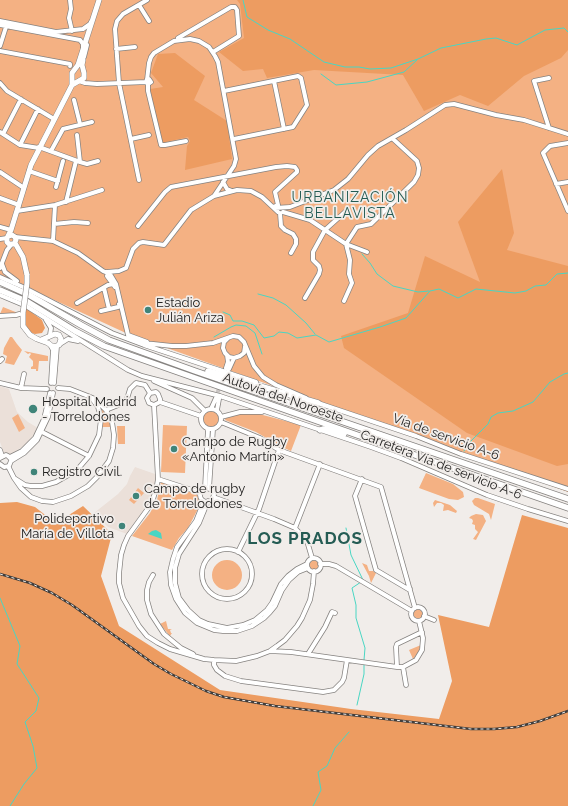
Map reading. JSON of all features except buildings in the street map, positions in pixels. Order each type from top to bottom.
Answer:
[{"type":"highway","name":"Autovía del Noroeste","points":[[0,282],[29,295],[81,326],[109,340],[568,499]]},
{"type":"highway","name":"Autovía del Noroeste","points":[[0,290],[28,302],[75,331],[104,346],[568,508]]},
{"type":"highway","points":[[146,354],[184,363],[239,381],[318,403]]},
{"type":"highway","points":[[320,430],[323,429],[353,437],[360,436]]},
{"type":"main road","points":[[53,342],[33,337],[25,330],[23,313],[27,275],[23,257],[12,239],[18,205],[29,171],[39,148],[72,85],[72,71],[78,65],[96,8],[101,0]]},
{"type":"main road","points":[[72,85],[82,79],[84,73],[82,65],[101,0]]},
{"type":"main road","points":[[76,68],[80,68],[84,73]]},
{"type":"main road","points":[[72,77],[78,81]]},
{"type":"street","points":[[68,38],[71,31],[69,18],[71,9],[70,0]]},
{"type":"street","points":[[140,180],[119,83],[115,29],[117,21],[124,14],[147,0]]},
{"type":"street","points":[[139,5],[149,21]]},
{"type":"street","points":[[186,141],[161,145],[148,91],[149,63],[154,53],[231,7],[235,7],[237,10],[239,36],[213,52]]},
{"type":"street","points":[[0,21],[56,32],[80,30],[90,24],[96,8]]},
{"type":"street","points":[[0,25],[80,40],[83,44],[83,50]]},
{"type":"street","points":[[0,46],[6,27]]},
{"type":"street","points":[[80,30],[84,31],[89,38],[84,57]]},
{"type":"street","points":[[189,32],[190,39]]},
{"type":"street","points":[[174,41],[190,39],[204,44],[213,52],[218,62],[234,139],[236,159],[234,166],[219,186],[214,196]]},
{"type":"street","points":[[116,49],[135,47]]},
{"type":"street","points":[[0,51],[70,64],[70,66]]},
{"type":"street","points":[[84,73],[88,83]]},
{"type":"street","points":[[224,91],[298,76],[301,78],[307,105],[293,127],[234,139]]},
{"type":"street","points":[[549,78],[534,81],[549,128]]},
{"type":"street","points":[[78,81],[88,83],[148,82]]},
{"type":"street","points":[[274,81],[284,129]]},
{"type":"street","points":[[0,82],[7,90],[54,119]]},
{"type":"street","points":[[21,99],[1,133],[20,145],[51,151],[78,162],[87,164],[98,161]]},
{"type":"street","points":[[74,100],[80,124]]},
{"type":"street","points":[[279,210],[325,194],[338,187],[348,179],[373,150],[440,107],[449,104],[524,120],[568,134]]},
{"type":"street","points":[[20,145],[38,110]]},
{"type":"street","points":[[51,151],[63,129],[92,122]]},
{"type":"street","points":[[66,202],[78,162],[77,135]]},
{"type":"street","points":[[131,139],[149,135]]},
{"type":"street","points":[[344,301],[352,283],[349,274],[350,260],[346,244],[357,227],[371,224],[414,182],[418,175],[419,168],[417,161],[392,138]]},
{"type":"street","points":[[568,143],[550,146],[543,153],[568,211]]},
{"type":"street","points":[[56,187],[63,161]]},
{"type":"street","points":[[138,226],[169,188],[281,166],[295,168],[298,170],[297,172],[275,192],[281,226],[293,234],[296,239],[296,244],[291,253]]},
{"type":"street","points":[[29,171],[58,181]]},
{"type":"street","points":[[0,172],[24,188]]},
{"type":"street","points":[[223,182],[227,189],[232,191]]},
{"type":"street","points":[[222,194],[223,182]]},
{"type":"street","points":[[556,184],[568,182]]},
{"type":"street","points":[[219,186],[222,194]]},
{"type":"street","points":[[17,211],[55,205],[102,190]]},
{"type":"street","points":[[107,273],[126,268],[133,249],[139,243],[143,242],[164,245],[191,210],[214,196],[232,191],[245,190],[257,193],[279,210],[310,220],[346,244],[367,252]]},
{"type":"street","points":[[0,198],[18,205]]},
{"type":"street","points":[[53,241],[55,205]]},
{"type":"street","points":[[305,298],[319,274],[320,268],[313,260],[312,255],[325,230],[345,212]]},
{"type":"street","points":[[54,224],[74,222],[88,223]]},
{"type":"street","points":[[0,227],[12,239]]},
{"type":"street","points":[[0,239],[53,241],[82,255],[103,271],[111,275],[115,284],[128,335],[155,344]]},
{"type":"street","points":[[1,266],[12,239]]},
{"type":"street","points":[[1,266],[16,283]]},
{"type":"street","points":[[1,266],[5,272],[23,286]]},
{"type":"street","points":[[0,277],[23,286],[112,333],[318,403]]},
{"type":"street","points":[[77,303],[104,288],[115,284]]},
{"type":"street","points":[[101,311],[120,306],[115,284]]},
{"type":"street","points":[[104,288],[109,309]]},
{"type":"street","name":"Carretera Vía de servicio A-6","points":[[0,295],[26,306],[128,370],[142,376],[220,396],[320,430],[401,458],[487,495],[568,521]]},
{"type":"street","points":[[0,317],[23,313]]},
{"type":"street","points":[[42,316],[50,325],[53,342],[52,383]]},
{"type":"street","points":[[112,333],[146,343],[186,346],[203,345],[233,336],[239,337],[243,340],[254,366],[263,377],[276,385],[318,403]]},
{"type":"street","points":[[228,338],[224,345],[228,362],[227,369],[234,358],[242,355],[245,350],[245,345]]},
{"type":"street","points":[[53,342],[68,339],[76,340],[105,356]]},
{"type":"street","points":[[227,355],[234,358]]},
{"type":"street","points":[[21,388],[24,374]]},
{"type":"street","points":[[142,376],[192,398],[204,411]]},
{"type":"street","points":[[0,383],[21,388],[47,389],[52,393]]},
{"type":"street","points":[[52,383],[58,388],[76,391],[98,402],[110,416],[114,428],[113,448],[106,467],[97,477],[88,486],[65,499],[47,502],[31,497],[21,488],[8,466],[10,459],[22,451],[35,438],[47,412],[52,393],[58,388]]},
{"type":"street","points":[[47,389],[48,385],[52,383]]},
{"type":"street","points":[[106,410],[126,402],[130,389],[136,384],[145,385],[150,393]]},
{"type":"street","points":[[150,393],[153,392],[158,394],[160,402]]},
{"type":"street","points":[[10,459],[29,448],[37,440],[48,417],[52,393]]},
{"type":"street","points":[[150,393],[147,398],[149,403],[154,405]]},
{"type":"street","points":[[14,478],[25,485],[49,485],[76,470],[89,456],[97,442],[101,419],[99,410],[92,398]]},
{"type":"street","points":[[275,415],[246,411],[234,413],[221,420],[216,428],[211,429],[202,424],[201,416],[204,411],[211,408],[218,398],[217,410],[221,420],[280,450],[362,479],[377,485],[382,489],[410,589],[414,610],[411,615],[413,619],[419,621]]},
{"type":"street","points":[[154,405],[160,402],[201,416]]},
{"type":"street","name":"Vía de servicio A-6","points":[[318,403],[416,436],[461,454],[568,489]]},
{"type":"street","points":[[154,405],[158,479],[152,503],[128,536],[121,555],[119,567],[119,583],[126,604],[139,626],[147,636],[163,646],[204,659],[246,659],[270,651],[285,640],[302,618],[311,596],[314,571]]},
{"type":"street","points":[[211,408],[217,410]]},
{"type":"street","points":[[201,493],[207,488],[211,429]]},
{"type":"street","points":[[42,432],[89,456]]},
{"type":"street","points":[[0,450],[1,457],[7,456],[10,459]]},
{"type":"street","points":[[238,552],[257,513],[280,450]]},
{"type":"street","points":[[0,464],[4,467],[8,466]]},
{"type":"street","points":[[295,528],[320,464]]},
{"type":"street","points":[[158,479],[201,493]]},
{"type":"street","points":[[362,479],[355,496],[376,570],[410,589]]},
{"type":"street","points":[[207,488],[212,491],[213,497]]},
{"type":"street","points":[[201,493],[200,496],[206,501]]},
{"type":"street","points":[[213,497],[257,513],[295,528],[307,541],[312,558],[310,559],[308,566],[289,580],[282,590],[275,606],[264,618],[252,626],[237,630],[222,631],[214,630],[197,623],[185,613],[176,599],[171,585],[170,572],[177,547],[196,522],[206,501],[213,497]]},
{"type":"street","points":[[227,549],[238,552],[246,557],[251,566],[252,576],[250,586],[241,596],[232,599],[223,599],[214,596],[207,590],[203,582],[202,574],[205,563],[211,555],[217,551],[227,549]]},
{"type":"street","points":[[312,558],[318,559],[320,564],[319,569],[314,571]]},
{"type":"street","points":[[320,564],[336,566],[414,610],[419,608],[423,610],[424,616]]},
{"type":"street","points":[[308,566],[314,571]]},
{"type":"street","points":[[153,574],[147,590],[148,607],[154,620],[168,638],[181,648],[204,659]]},
{"type":"street","points":[[308,654],[325,627],[332,612],[336,613]]},
{"type":"street","points":[[424,616],[434,620]]},
{"type":"street","points":[[419,621],[424,616]]},
{"type":"street","points":[[270,651],[308,654],[397,668],[403,667],[412,663],[419,656],[422,650],[424,642],[419,621]]},
{"type":"street","points":[[397,668],[397,644],[422,632]]},
{"type":"street","points":[[163,646],[168,638]]},
{"type":"street","points":[[214,660],[215,668],[219,673],[230,678],[241,681],[323,692],[334,690],[342,682],[349,660]]},
{"type":"street","points":[[403,667],[406,685]]},
{"type":"shaded area","points":[[0,0],[568,0],[568,492],[128,334],[0,275]]},
{"type":"shaded area","points":[[237,0],[568,0],[568,50],[561,58],[524,76],[488,106],[460,95],[424,111],[403,75],[314,70],[267,78],[263,69],[243,71],[219,52],[244,38],[240,4]]},
{"type":"shaded area","points":[[175,53],[205,76],[194,100],[227,121],[232,159],[185,170],[187,146],[190,141],[188,137],[162,143],[150,89],[163,87],[151,73],[158,54]]},
{"type":"shaded area","points":[[502,169],[514,233],[507,250],[568,266],[568,464],[557,466],[467,433],[344,348],[341,336],[408,313],[425,256],[480,282],[458,222]]},
{"type":"shaded area","points":[[3,307],[18,313],[0,314]]},
{"type":"shaded area","points":[[26,308],[42,320],[45,328],[42,333],[32,333],[27,328],[24,318]]},
{"type":"shaded area","points":[[10,337],[12,337],[22,350],[14,365],[5,363],[7,356],[3,354],[4,348]]},
{"type":"shaded area","points":[[24,351],[48,356],[48,361],[39,361],[38,371],[36,371],[36,369],[31,369],[33,366],[33,361],[29,357],[31,354]]},
{"type":"shaded area","points":[[0,386],[9,389],[17,412],[28,422],[38,428],[25,445],[10,455],[4,453],[0,442]]},
{"type":"shaded area","points":[[98,404],[106,414],[111,427],[102,427],[103,415]]},
{"type":"shaded area","points":[[211,411],[217,413],[219,419],[217,425],[211,427],[205,425],[203,419],[205,413]]},
{"type":"shaded area","points":[[18,414],[25,428],[19,432],[12,418]]},
{"type":"shaded area","points":[[240,414],[259,414],[301,425],[291,451],[256,432],[225,420],[226,417]]},
{"type":"shaded area","name":"Campo de Rugby «Antonio Martín»","points":[[163,425],[187,426],[185,473],[161,472]]},
{"type":"shaded area","points":[[117,426],[125,426],[125,444],[118,444]]},
{"type":"shaded area","points":[[135,467],[155,474],[155,488],[147,508],[127,534],[108,527],[94,513],[118,494],[127,484]]},
{"type":"shaded area","points":[[426,473],[453,484],[463,492],[464,497],[458,500],[449,499],[419,488]]},
{"type":"shaded area","points":[[161,482],[197,494],[200,505],[188,528],[179,538],[172,550],[132,536],[150,513],[157,500]]},
{"type":"shaded area","name":"Campo de rugby de Torrelodones","points":[[138,488],[144,493],[134,504],[129,500]]},
{"type":"shaded area","points":[[475,498],[495,504],[491,520],[489,514],[474,505],[472,501]]},
{"type":"shaded area","points":[[435,500],[450,505],[457,511],[456,513],[448,510],[443,511],[444,505],[441,503],[437,503],[434,507],[433,503]]},
{"type":"shaded area","points":[[17,502],[35,507],[51,522],[58,522],[83,506],[112,534],[101,576],[119,626],[220,690],[351,709],[439,719],[452,681],[438,615],[489,627],[522,515],[568,528],[568,806],[0,806],[0,503]]},
{"type":"shaded area","points":[[476,514],[483,515],[486,521],[476,540],[473,539],[478,532],[475,529],[475,525],[472,524],[472,519],[469,518]]},
{"type":"shaded area","points":[[156,530],[161,533],[162,539],[148,534]]},
{"type":"shaded area","points":[[227,560],[233,561],[241,569],[241,581],[233,589],[227,590],[221,589],[213,581],[212,575],[213,569],[221,561]]},
{"type":"shaded area","points":[[314,560],[319,565],[314,570],[309,565]]},
{"type":"shaded area","points":[[362,563],[367,565],[369,571],[376,573],[371,583],[369,576]]},
{"type":"shaded area","points":[[416,610],[420,610],[422,614],[420,618],[416,618],[414,616],[414,612]]},
{"type":"shaded area","points":[[166,621],[168,629],[172,629],[170,630],[172,633],[170,636],[160,624]]},
{"type":"shaded area","points":[[421,645],[418,653],[413,659],[409,650]]},
{"type":"waterway","points":[[243,0],[247,17],[268,30],[290,39],[324,62],[345,67],[370,69],[391,68],[418,59],[441,48],[496,38],[517,45],[545,30],[564,28],[568,32]]},
{"type":"waterway","points":[[321,74],[336,85],[367,82],[404,72],[417,60]]},
{"type":"waterway","points":[[362,254],[377,274],[393,286],[418,292],[429,291]]},
{"type":"waterway","points":[[223,312],[230,315],[233,321],[242,321],[254,325],[264,338],[274,336],[279,332],[288,333],[297,338],[316,335],[329,342],[406,318],[430,291],[439,289],[458,298],[476,289],[515,293],[526,291],[535,286],[546,285],[557,274],[568,273]]},
{"type":"waterway","points":[[258,294],[273,298],[286,305],[306,323],[315,334]]},
{"type":"waterway","points":[[214,337],[236,325],[246,326],[255,333],[262,354]]},
{"type":"waterway","points":[[464,451],[468,444],[488,424],[491,417],[498,413],[513,411],[533,402],[550,382],[568,373]]},
{"type":"waterway","points":[[346,528],[351,555],[363,580]]},
{"type":"waterway","points":[[361,582],[352,588],[356,605],[356,618],[365,648],[364,660]]},
{"type":"waterway","points":[[0,598],[20,646],[17,664],[39,698],[36,711],[25,722],[33,746],[37,768],[24,784],[10,806]]},
{"type":"waterway","points":[[357,705],[364,674],[364,663]]},
{"type":"waterway","points":[[313,806],[321,790],[318,772],[327,766],[335,748],[349,732]]},
{"type":"tunnel","points":[[216,398],[222,378]]},
{"type":"railway","points":[[0,574],[30,583],[52,593],[72,605],[154,664],[206,691],[224,697],[275,706],[471,729],[517,727],[568,711]]},
{"type":"place","name":"Estadio Julián Ariza","points":[[148,310]]},
{"type":"place","name":"Hospital Madrid - Torrelodones","points":[[33,409]]},
{"type":"place","name":"Campo de Rugby «Antonio Martín»","points":[[174,449]]},
{"type":"place","name":"Registro Civil.","points":[[34,472]]},
{"type":"place","name":"Campo de rugby de Torrelodones","points":[[136,496]]},
{"type":"place","name":"Polideportivo María de Villota","points":[[122,526]]},
{"type":"district","name":"URBANIZACIÓN BELLAVISTA","points":[[350,206]]},
{"type":"district","name":"LOS PRADOS","points":[[305,539]]}]
